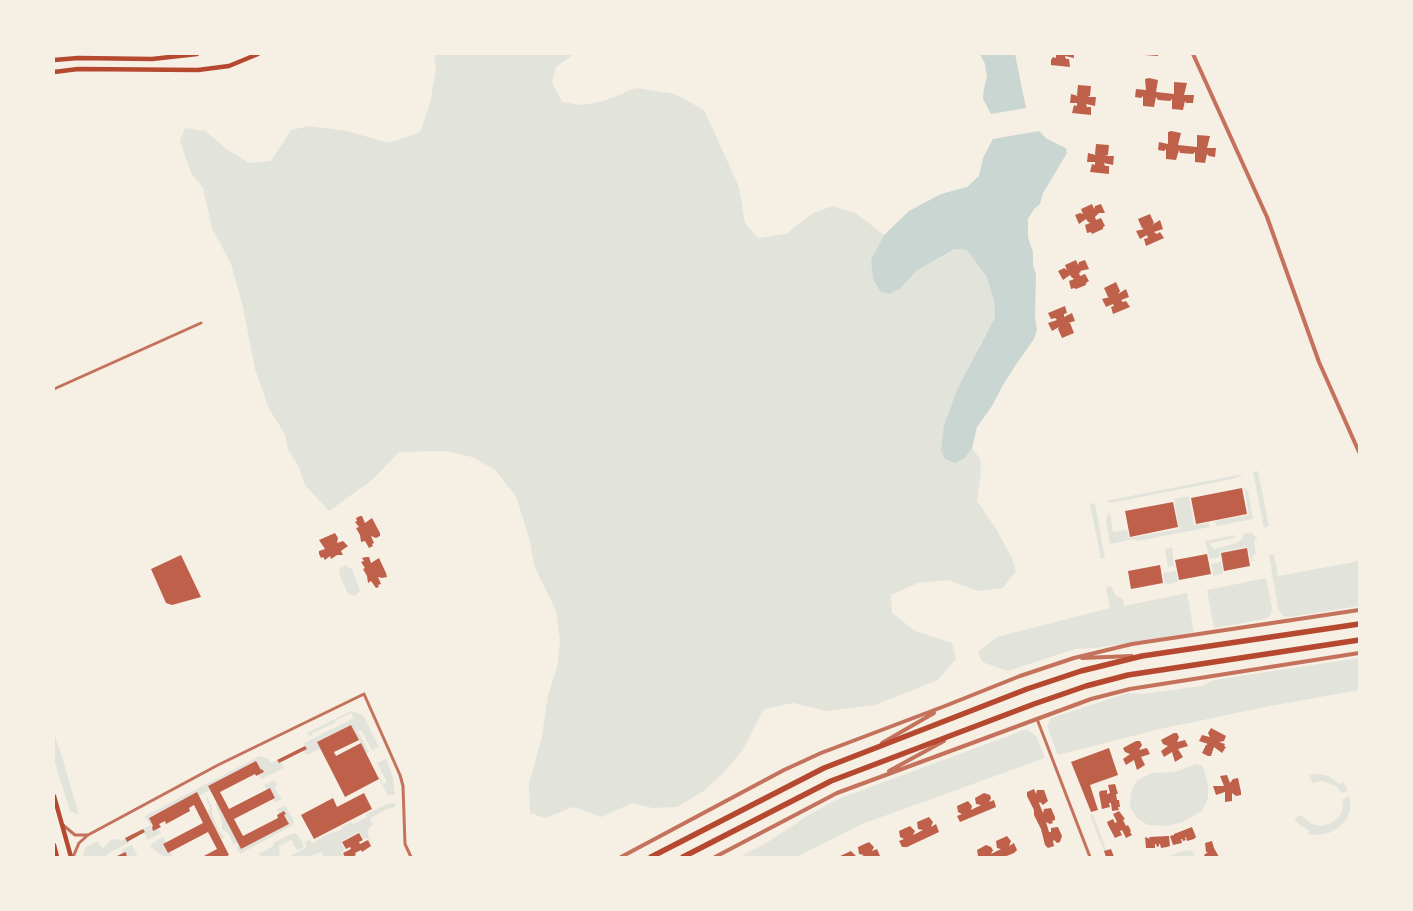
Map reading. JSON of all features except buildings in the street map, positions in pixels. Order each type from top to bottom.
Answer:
[{"type":"highway","points":[[651,857],[824,768],[1027,689],[1080,672],[1142,656],[1359,624]]},
{"type":"highway","points":[[683,857],[831,781],[1086,686],[1128,675],[1359,640]]},
{"type":"main road","points":[[54,60],[78,58],[152,59],[197,54]]},
{"type":"main road","points":[[54,72],[78,69],[198,70],[230,66],[258,54]]},
{"type":"main road","points":[[54,796],[72,857]]},
{"type":"main road","points":[[54,845],[57,857]]},
{"type":"street","points":[[1193,54],[1267,217],[1318,362],[1359,452]]},
{"type":"street","points":[[54,389],[201,323]]},
{"type":"street","points":[[621,857],[784,770],[821,753],[945,706],[1002,682],[1074,658],[1132,644],[1359,610]]},
{"type":"street","points":[[715,857],[837,793],[1091,699],[1130,689],[1359,654]]},
{"type":"street","points":[[1074,658],[1142,656]]},
{"type":"street","points":[[72,857],[79,843],[88,835],[218,765],[364,694],[400,775],[403,786],[405,844],[411,857]]},
{"type":"street","points":[[866,753],[945,706]]},
{"type":"street","points":[[1037,718],[1090,857]]},
{"type":"street","points":[[878,777],[953,736]]},
{"type":"street","points":[[62,824],[75,835],[88,835]]},
{"type":"shaded area","points":[[434,54],[574,54],[556,67],[552,82],[562,102],[582,105],[604,101],[636,88],[675,94],[704,110],[739,187],[745,223],[758,238],[786,234],[813,213],[833,206],[857,214],[884,235],[871,261],[901,288],[916,271],[956,249],[967,250],[986,276],[994,300],[995,317],[978,348],[965,458],[972,448],[980,459],[981,473],[977,501],[995,527],[1012,558],[1016,571],[1003,588],[978,591],[948,580],[918,583],[891,595],[892,613],[915,631],[952,643],[956,659],[938,680],[875,705],[827,711],[793,703],[764,709],[742,751],[724,772],[704,791],[677,807],[652,808],[632,803],[602,817],[573,807],[545,818],[530,813],[529,784],[542,736],[548,695],[557,667],[560,641],[556,611],[534,565],[530,541],[516,496],[495,470],[472,457],[446,451],[399,452],[372,480],[329,511],[305,485],[298,465],[288,450],[285,434],[269,409],[255,369],[243,307],[231,264],[212,228],[203,188],[191,173],[180,141],[185,128],[205,131],[228,150],[249,163],[271,161],[291,130],[309,126],[347,131],[389,143],[420,132],[430,103],[436,69]]},
{"type":"shaded area","points":[[980,54],[1015,54],[1026,108],[991,114],[983,99],[987,77],[985,64]]},
{"type":"shaded area","points":[[1039,131],[1047,139],[1066,148],[1067,153],[1043,193],[1040,204],[1034,209],[1028,219],[1028,237],[1033,252],[1033,265],[1036,274],[1035,317],[1037,330],[1034,339],[977,427],[972,448],[965,458],[955,463],[945,459],[941,450],[944,425],[958,388],[995,317],[994,300],[986,276],[967,250],[955,249],[916,271],[901,288],[889,294],[880,291],[873,279],[871,260],[884,235],[909,211],[941,194],[967,187],[979,176],[983,158],[993,139]]},
{"type":"shaded area","points":[[1258,471],[1269,526],[1264,528],[1253,472]]},
{"type":"shaded area","points":[[1243,474],[1237,478],[1111,503],[1105,501]]},
{"type":"shaded area","points":[[1244,487],[1248,491],[1253,519],[1216,526],[1215,521],[1249,515]]},
{"type":"shaded area","points":[[1189,496],[1194,525],[1209,523],[1210,527],[1138,541],[1134,539],[1110,544],[1106,521],[1110,513],[1113,532],[1127,530],[1129,538],[1179,529],[1174,499]]},
{"type":"shaded area","points":[[1095,503],[1105,558],[1101,559],[1090,504]]},
{"type":"shaded area","points":[[1244,533],[1252,533],[1258,539],[1254,540],[1256,555],[1252,556],[1253,561],[1251,561],[1247,547],[1219,552],[1220,557],[1210,559],[1205,541],[1235,535],[1234,538],[1210,543],[1214,549],[1237,543],[1242,539]]},
{"type":"shaded area","points":[[1172,547],[1174,566],[1168,567],[1165,549]]},
{"type":"shaded area","points":[[1274,554],[1278,576],[1359,561],[1359,606],[1290,617],[1283,616],[1278,609],[1269,555]]},
{"type":"shaded area","points":[[1221,562],[1223,573],[1213,576],[1211,564]]},
{"type":"shaded area","points":[[346,565],[352,569],[359,587],[360,591],[355,596],[348,594],[339,573],[340,568]]},
{"type":"shaded area","points":[[1176,571],[1178,582],[1165,585],[1163,573]]},
{"type":"shaded area","points":[[1266,578],[1272,608],[1269,617],[1214,628],[1207,590]]},
{"type":"shaded area","points":[[1111,586],[1115,595],[1123,599],[1124,606],[1187,593],[1194,632],[1096,648],[1075,649],[1008,671],[982,662],[978,652],[997,637],[1110,608],[1106,587]]},
{"type":"shaded area","points":[[1359,658],[1359,690],[1160,729],[1058,755],[1047,726],[1051,718],[1128,693],[1144,694],[1201,686],[1214,680]]},
{"type":"shaded area","points":[[351,711],[363,715],[379,747],[372,750],[361,730],[358,731],[369,752],[366,754],[351,725],[318,742],[321,748],[308,755],[305,753],[304,743],[354,718],[351,713],[335,721],[335,723],[312,733],[313,735],[309,737],[307,733]]},
{"type":"shaded area","points":[[1027,729],[1036,736],[1045,758],[862,824],[796,857],[739,857],[763,845],[812,813],[838,799]]},
{"type":"shaded area","points":[[54,734],[79,815],[70,811],[54,760]]},
{"type":"shaded area","points":[[260,756],[268,759],[271,763],[277,760],[279,763],[281,762],[284,768],[261,779],[259,775],[264,773],[262,769],[208,787],[210,790],[199,796],[197,793],[149,817],[153,830],[158,828],[161,833],[147,840],[143,829],[150,825],[145,816]]},
{"type":"shaded area","points":[[386,759],[393,778],[395,795],[388,795],[378,777],[380,777],[383,784],[387,782],[377,763]]},
{"type":"shaded area","points":[[1196,764],[1201,765],[1204,769],[1208,786],[1208,799],[1202,811],[1183,822],[1167,826],[1148,825],[1137,818],[1131,809],[1130,801],[1132,788],[1138,780],[1152,773],[1175,772]]},
{"type":"shaded area","points":[[1309,775],[1329,776],[1340,784],[1343,782],[1348,791],[1341,793],[1337,787],[1321,781],[1313,783]]},
{"type":"shaded area","points":[[274,780],[277,784],[275,789],[282,799],[274,803],[270,788],[267,790],[264,785]]},
{"type":"shaded area","points":[[1350,796],[1350,810],[1346,820],[1329,833],[1308,834],[1309,830],[1301,826],[1294,819],[1301,815],[1312,824],[1321,826],[1329,824],[1337,819],[1342,812],[1343,799]]},
{"type":"shaded area","points":[[207,797],[212,806],[212,813],[219,831],[225,837],[221,839],[208,813],[210,807]]},
{"type":"shaded area","points":[[217,803],[238,843],[233,845],[229,834],[222,829],[222,821],[215,804]]},
{"type":"shaded area","points":[[396,803],[395,807],[370,818],[373,824],[369,828],[368,834],[372,845],[368,838],[364,839],[359,832],[341,841],[345,850],[341,852],[344,857],[324,857],[321,852],[309,857],[287,857],[306,848],[305,842],[310,840],[312,843],[332,832],[342,829],[341,827],[351,822],[353,824],[367,817],[366,814],[388,804]]},
{"type":"shaded area","points":[[285,805],[294,821],[293,825],[240,854],[236,847],[239,846],[241,849],[289,824],[284,815],[286,814],[285,811],[279,814],[277,809]]},
{"type":"shaded area","points":[[1093,814],[1106,850],[1104,851],[1090,815]]},
{"type":"shaded area","points":[[294,833],[298,835],[304,846],[303,848],[297,850],[291,840],[279,846],[280,857],[261,857],[259,854],[273,846],[274,842]]},
{"type":"shaded area","points":[[163,837],[166,842],[163,844],[168,853],[171,852],[173,857],[164,857],[150,845]]},
{"type":"shaded area","points":[[119,839],[121,841],[125,839],[130,842],[109,853],[106,857],[82,857],[86,847],[98,841],[103,848],[110,840]]},
{"type":"shaded area","points":[[132,845],[138,857],[128,857],[126,852],[123,853],[121,850]]},
{"type":"shaded area","points":[[1187,850],[1192,851],[1195,857],[1165,857]]}]
